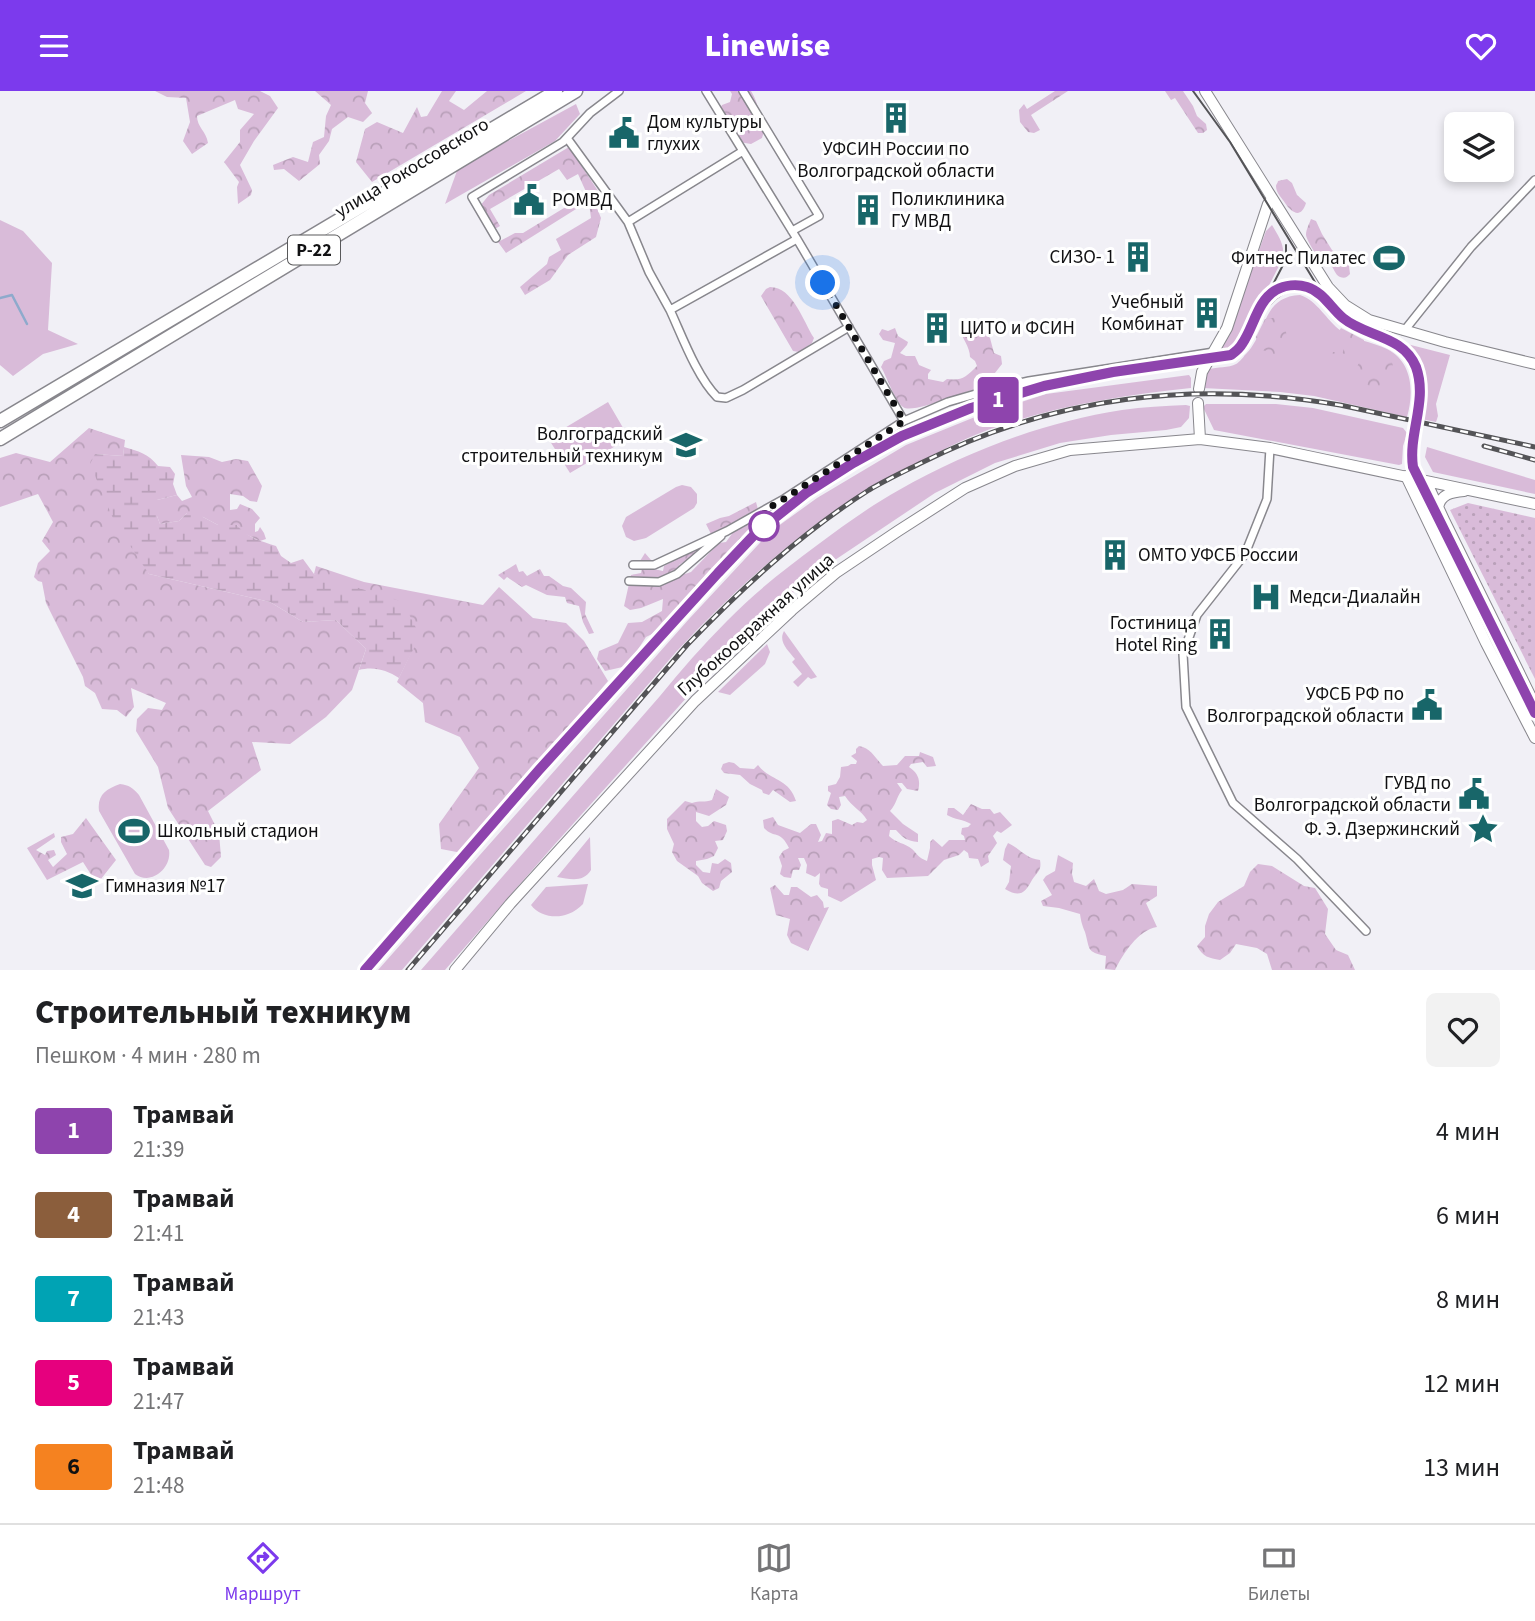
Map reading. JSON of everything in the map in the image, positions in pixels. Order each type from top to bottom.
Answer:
[{"type":"highway","name":"улица Рокоссовского","points":[[0,421],[556,91]]},
{"type":"highway","name":"улица Рокоссовского","points":[[0,439],[576,91]]},
{"type":"main road","points":[[1205,91],[1328,287],[1345,305],[1369,320],[1404,331],[1535,364]]},
{"type":"main road","points":[[1199,389],[1202,372],[1227,328],[1268,204],[1272,199]]},
{"type":"main road","points":[[1198,403],[1200,439]]},
{"type":"main road","name":"Глубокоовражная улица","points":[[456,970],[510,904],[695,701],[778,623],[828,580],[898,531],[965,488],[1015,466],[1070,450],[1200,439],[1270,448],[1535,504]]},
{"type":"main road","points":[[1406,476],[1535,738]]},
{"type":"main road","points":[[1426,481],[1535,705]]},
{"type":"main road","points":[[1438,508],[1440,500],[1447,495],[1473,491]]},
{"type":"street","points":[[496,237],[472,197],[568,138],[590,113],[619,91]]},
{"type":"street","points":[[706,91],[904,421]]},
{"type":"street","points":[[670,310],[794,235],[819,216],[743,91]]},
{"type":"street","points":[[568,138],[628,222],[649,272],[702,377],[718,397],[733,395],[849,327]]},
{"type":"street","points":[[628,222],[743,151]]},
{"type":"street","points":[[1404,331],[1471,247],[1535,180]]},
{"type":"street","points":[[633,565],[654,565],[727,531],[784,499],[904,421],[948,402],[993,389],[1214,352]]},
{"type":"street","points":[[1270,448],[1267,499],[1244,554],[1197,615],[1183,654],[1186,707],[1233,803],[1297,859],[1366,931]]},
{"type":"street","points":[[629,581],[659,582],[677,574],[727,531]]},
{"type":"green space","points":[[155,91],[260,91],[270,96],[278,108],[240,165],[252,190],[251,195],[238,204],[239,182],[224,162],[240,142],[240,130],[254,114],[238,109],[235,100],[197,116],[208,143],[192,154],[183,141],[190,122],[186,98],[167,97]]},
{"type":"green space","points":[[315,91],[368,91],[365,103],[372,113],[363,122],[348,117],[332,129],[329,141],[319,155],[320,164],[299,181],[284,169],[274,170],[273,165],[293,157],[308,162],[313,142],[324,137],[326,116],[331,105]]},
{"type":"green space","points":[[442,91],[456,91],[449,101],[464,110],[487,91],[526,91],[372,182],[356,162],[365,129],[377,122],[403,133],[417,107],[421,117],[427,116]]},
{"type":"green space","points":[[730,91],[751,91],[755,99],[758,123],[764,131],[762,138],[751,144],[739,142],[717,115],[722,105],[730,102]]},
{"type":"green space","points":[[1055,91],[1068,91],[1031,115],[1040,130],[1028,132],[1020,122],[1019,110],[1024,104],[1027,109]]},
{"type":"green space","points":[[1165,91],[1183,91],[1197,116],[1206,124],[1207,130],[1198,133],[1175,98],[1171,100]]},
{"type":"green space","points":[[576,104],[580,114],[555,141],[445,204],[458,168]]},
{"type":"green space","points":[[569,147],[600,194],[506,253],[498,242],[515,233],[523,233],[587,194],[578,174],[567,180],[559,169],[490,209],[500,226],[493,230],[480,206],[489,195]]},
{"type":"green space","points":[[1287,179],[1306,203],[1299,213],[1285,203],[1277,191],[1278,181]]},
{"type":"green space","points":[[594,201],[601,218],[596,237],[568,255],[550,280],[525,295],[520,287],[547,264],[549,257],[561,250],[556,239],[591,218],[589,203]]},
{"type":"green space","points":[[1311,219],[1316,221],[1332,250],[1349,266],[1350,274],[1347,277],[1338,276],[1330,264],[1320,259],[1312,248],[1306,235]]},
{"type":"green space","points":[[0,220],[23,231],[52,263],[48,330],[78,344],[43,354],[13,376],[0,365]]},
{"type":"green space","points":[[1272,225],[1282,246],[1282,260],[1241,340],[1230,352],[1217,354],[1231,328],[1266,231]]},
{"type":"green space","points":[[770,287],[778,288],[791,299],[814,338],[812,343],[799,352],[793,351],[761,296]]},
{"type":"green space","points":[[1300,295],[1317,306],[1341,331],[1396,355],[1407,370],[1411,388],[1407,417],[1314,396],[1202,388],[1209,369],[1233,365],[1243,358],[1252,347],[1271,309],[1278,302]]},
{"type":"green space","points":[[1280,317],[1286,322],[1287,348],[1295,356],[1286,362],[1278,362],[1270,352],[1258,349],[1256,337],[1265,319]]},
{"type":"green space","points":[[969,319],[978,332],[990,338],[994,353],[1001,356],[1002,364],[984,387],[917,408],[903,407],[881,367],[884,361],[891,358],[895,343],[883,340],[879,334],[882,329],[888,331],[895,328],[898,336],[908,342],[900,353],[915,356],[919,365],[931,370],[928,379],[943,382],[964,377],[977,366],[970,357],[959,328]]},
{"type":"green space","points":[[1341,328],[1364,340],[1364,364],[1387,360],[1392,362],[1394,380],[1371,387],[1354,372],[1359,363],[1357,360],[1344,356],[1327,364],[1323,354],[1343,352],[1344,346],[1335,337]]},
{"type":"green space","points":[[1403,343],[1450,355],[1436,404],[1436,422],[1421,419],[1423,378],[1417,361]]},
{"type":"green space","points":[[1189,375],[1191,388],[1070,407],[979,433],[885,481],[826,517],[748,581],[676,652],[402,970],[378,970],[689,619],[770,532],[817,498],[906,445],[975,417],[1046,394]]},
{"type":"green space","points":[[608,402],[629,438],[570,473],[548,438]]},
{"type":"green space","points":[[1206,404],[1276,404],[1313,408],[1403,428],[1407,433],[1402,464],[1214,430],[1203,407]]},
{"type":"green space","points":[[1190,406],[1189,418],[1181,427],[1060,443],[995,463],[935,493],[814,574],[733,646],[445,970],[421,970],[709,639],[793,563],[867,509],[925,476],[979,451],[1035,430],[1093,415]]},
{"type":"green space","points":[[89,428],[125,440],[123,456],[95,454],[149,574],[270,602],[303,622],[336,620],[366,649],[352,690],[326,717],[290,744],[252,742],[261,770],[208,811],[219,833],[221,857],[211,867],[205,865],[168,808],[158,767],[136,731],[137,719],[148,708],[162,710],[166,703],[131,688],[134,707],[126,717],[117,710],[102,709],[95,693],[85,686],[46,603],[42,582],[34,577],[38,563],[50,551],[42,541],[53,522],[38,494],[0,507],[0,458],[16,453],[50,462]]},
{"type":"green space","points":[[124,447],[147,456],[158,466],[170,467],[175,474],[173,484],[177,495],[157,500],[160,524],[179,521],[187,513],[198,509],[203,517],[218,525],[237,525],[250,536],[276,546],[281,556],[291,563],[303,559],[314,574],[403,602],[420,636],[399,678],[380,669],[359,670],[366,649],[336,620],[303,622],[270,602],[149,574],[115,523],[90,464],[95,454],[123,456]]},
{"type":"green space","points":[[1427,447],[1535,480],[1535,494],[1433,472],[1425,457]]},
{"type":"green space","points":[[181,455],[209,457],[222,462],[236,459],[248,461],[262,486],[257,502],[230,494],[230,510],[237,509],[240,504],[252,509],[260,518],[255,524],[255,532],[260,527],[266,539],[260,541],[243,533],[237,525],[218,525],[187,513],[179,521],[160,524],[157,500],[177,495],[182,501],[192,497],[186,486]]},
{"type":"green space","points":[[682,485],[691,487],[697,494],[694,508],[646,538],[634,541],[626,537],[622,526],[626,517]]},
{"type":"green space","points":[[756,502],[759,513],[751,531],[652,634],[646,637],[627,666],[605,671],[597,659],[599,651],[618,643],[628,623],[642,622],[662,611],[663,599],[630,610],[624,606],[631,575],[641,573],[643,564],[640,561],[645,553],[651,560],[649,568],[663,571],[664,566],[703,545],[702,550],[679,565],[685,574],[691,572],[719,543],[726,542],[734,531],[734,523],[711,534],[706,524]]},
{"type":"green space","points":[[1468,503],[1535,518],[1535,679],[1450,510]]},
{"type":"green space","points":[[516,564],[519,572],[523,571],[527,576],[540,569],[544,576],[571,588],[586,602],[585,614],[594,633],[589,634],[579,606],[567,603],[565,597],[547,595],[526,585],[522,587],[507,577],[504,580],[498,575]]},
{"type":"green space","points":[[316,566],[364,582],[483,605],[499,587],[533,618],[566,623],[584,641],[608,681],[462,853],[441,849],[439,824],[479,768],[460,737],[425,722],[423,703],[397,682],[419,636],[314,574]]},
{"type":"green space","points":[[784,631],[817,677],[808,677],[798,687],[793,682],[802,674],[792,662],[795,659],[783,642]]},
{"type":"green space","points":[[767,644],[770,652],[765,664],[730,695],[718,692]]},
{"type":"green space","points":[[859,746],[870,751],[883,766],[897,765],[905,756],[919,756],[920,752],[933,757],[936,766],[927,767],[923,762],[911,764],[909,767],[919,780],[918,791],[897,783],[902,790],[890,811],[918,834],[918,842],[906,839],[896,830],[890,830],[889,836],[927,861],[930,842],[933,839],[942,847],[949,840],[965,840],[961,834],[962,828],[971,824],[947,815],[948,808],[954,808],[963,815],[971,804],[990,809],[994,814],[1000,812],[1012,825],[1001,833],[997,831],[993,836],[997,843],[988,856],[989,862],[981,867],[978,859],[969,858],[964,850],[959,855],[944,860],[928,876],[887,878],[882,870],[883,858],[879,857],[872,859],[876,880],[841,902],[828,896],[828,889],[821,887],[820,873],[815,877],[806,873],[804,858],[798,858],[801,865],[799,870],[793,870],[791,878],[780,874],[782,866],[779,857],[789,848],[783,838],[764,828],[763,820],[773,817],[778,825],[800,833],[811,824],[816,824],[821,835],[818,842],[822,841],[826,833],[832,834],[832,821],[838,819],[852,825],[867,820],[845,796],[839,797],[841,805],[838,810],[827,805],[831,793],[828,786],[836,784],[841,767],[856,764],[857,761],[851,756]]},
{"type":"green space","points":[[729,762],[740,768],[754,769],[758,765],[789,788],[796,801],[790,802],[773,790],[769,795],[763,793],[740,775],[724,773],[721,769],[723,764]]},
{"type":"green space","name":"Школьный стадион","points":[[120,784],[131,787],[139,795],[169,850],[164,869],[154,876],[147,878],[135,874],[99,811],[99,801],[104,793]]},
{"type":"green space","points":[[716,789],[729,797],[726,805],[709,816],[696,812],[696,821],[702,827],[714,821],[726,825],[727,831],[723,840],[715,841],[718,848],[714,856],[696,861],[696,865],[703,872],[710,873],[712,863],[718,864],[725,859],[731,863],[732,872],[721,881],[719,888],[713,891],[677,861],[672,852],[674,844],[667,829],[667,819],[685,801],[692,803],[712,800]]},
{"type":"green space","points":[[86,818],[116,860],[97,884],[83,862],[47,880],[27,848],[54,833],[55,837],[36,850],[45,855],[47,851],[54,850],[56,855],[48,860],[53,867],[67,854],[61,837],[73,834]]},
{"type":"green space","points":[[590,837],[591,870],[588,874],[576,879],[557,877]]},
{"type":"green space","points":[[1008,843],[1040,860],[1039,871],[1027,888],[1018,894],[1005,889],[1009,882],[1011,866],[1003,860]]},
{"type":"green space","points":[[1058,855],[1073,863],[1074,882],[1086,886],[1094,879],[1099,891],[1106,894],[1123,890],[1132,884],[1157,886],[1157,896],[1146,903],[1157,927],[1137,938],[1115,970],[1105,969],[1106,956],[1090,949],[1080,914],[1043,906],[1041,901],[1052,895],[1043,880],[1055,871]]},
{"type":"green space","points":[[1258,864],[1272,866],[1304,886],[1315,888],[1328,909],[1325,934],[1336,950],[1348,955],[1355,970],[1272,970],[1267,954],[1257,948],[1236,944],[1230,953],[1220,960],[1209,958],[1202,953],[1197,946],[1205,937],[1209,914],[1218,902],[1244,886],[1250,872]]},
{"type":"green space","points":[[588,884],[583,904],[568,914],[548,915],[538,912],[531,905],[546,887]]},
{"type":"green space","points":[[775,885],[784,895],[789,895],[791,887],[797,887],[811,897],[817,895],[824,908],[829,907],[808,951],[791,943],[787,935],[790,919],[776,915],[770,888]]},
{"type":"waterway","points":[[0,298],[12,295],[27,324]]},
{"type":"tram line","points":[[1193,91],[1230,142],[1324,297],[1351,324],[1398,345],[1413,359],[1420,386],[1413,467],[1535,712]]},
{"type":"tram line","points":[[365,970],[539,770],[756,533],[806,494],[854,463],[902,436],[971,408],[1044,386],[1113,372],[1231,355],[1242,344],[1282,267],[1286,258],[1286,245]]},
{"type":"tram line","name":"1","points":[[365,970],[539,770],[718,573],[756,533],[806,493],[902,436],[971,408],[1044,386],[1113,372],[1231,355],[1242,344],[1270,294],[1294,284],[1307,287],[1325,297],[1342,317],[1358,328],[1396,343],[1415,365],[1420,396],[1412,449],[1413,467],[1535,713]]},
{"type":"tram line","points":[[1268,307],[1282,294],[1296,291],[1310,295],[1324,307]]},
{"type":"railway","points":[[408,970],[687,645],[708,624],[773,562],[820,524],[869,490],[921,463],[971,440],[1022,422],[1126,399],[1178,395],[1231,394],[1340,405],[1535,447]]},
{"type":"railway","points":[[1484,446],[1535,460]]},
{"type":"place","name":"УФСИН России по Волгоградской области","points":[[896,118]]},
{"type":"place","name":"Дом культуры глухих","points":[[624,133]]},
{"type":"place","name":"РОМВД","points":[[529,200]]},
{"type":"place","name":"Поликлиника ГУ МВД","points":[[868,210]]},
{"type":"place","name":"СИЗО- 1","points":[[1138,257]]},
{"type":"place","name":"Фитнес Пилатес","points":[[1389,258]]},
{"type":"place","name":"Учебный Комбинат","points":[[1207,313]]},
{"type":"place","name":"ЦИТО и ФСИН","points":[[937,328]]},
{"type":"place","name":"Волгоградский строительный техникум","points":[[686,445]]},
{"type":"place","name":"ОМТО УФСБ России","points":[[1115,555]]},
{"type":"place","name":"Медси-Диалайн","points":[[1266,597]]},
{"type":"place","name":"Гостиница Hotel Ring","points":[[1220,634]]},
{"type":"place","name":"УФСБ РФ по Волгоградской области","points":[[1427,705]]},
{"type":"place","name":"ГУВД по Волгоградской области","points":[[1474,794]]},
{"type":"place","name":"Ф. Э. Дзержинский","points":[[1483,829]]},
{"type":"place","name":"Школьный стадион","points":[[134,831]]},
{"type":"place","name":"Гимназия №17","points":[[82,886]]},
{"type":"route","points":[[764,526],[765,510],[904,421],[823,283]]}]
